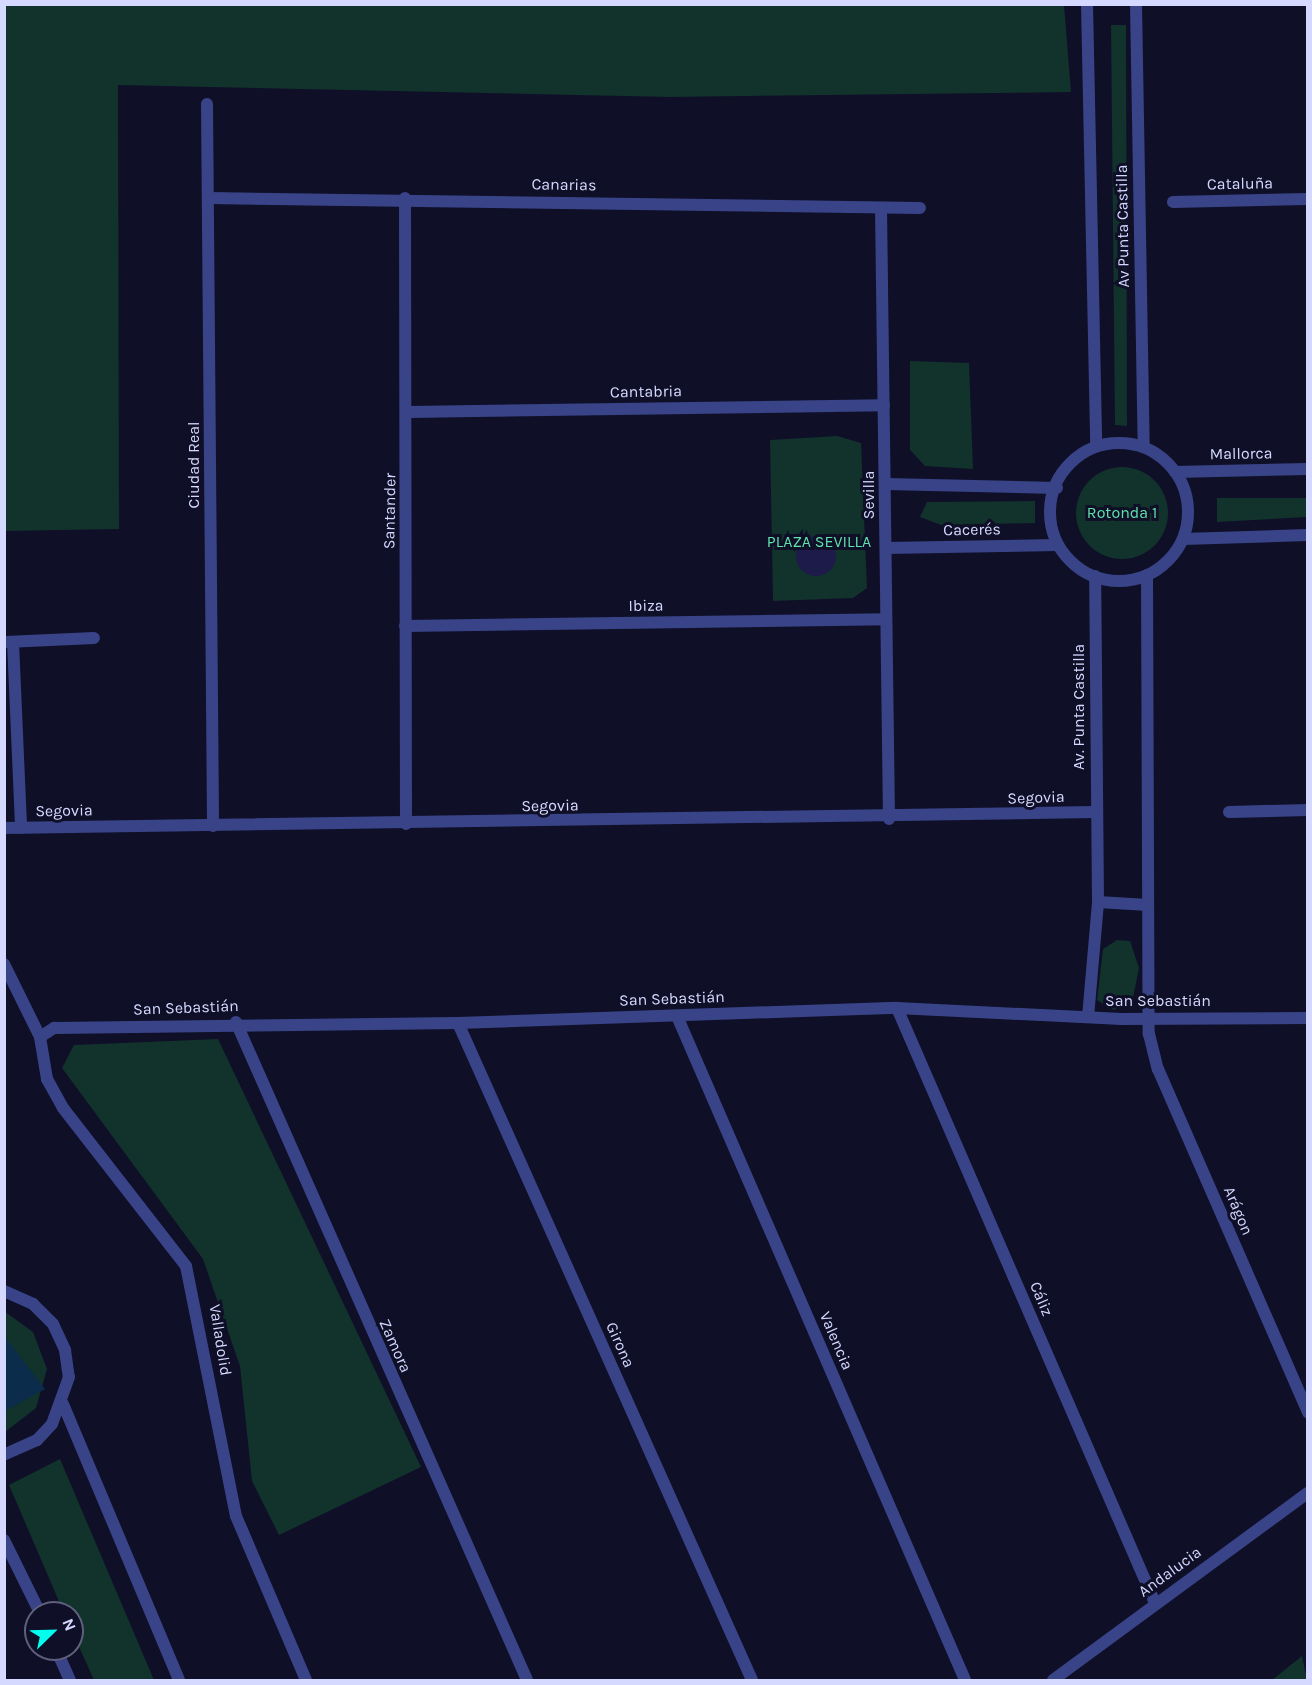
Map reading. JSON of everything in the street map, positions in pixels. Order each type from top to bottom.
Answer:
[{"type":"street","name":"Av Punta Castilla","points":[[1087,4],[1096,446]]},
{"type":"street","name":"Av Punta Castilla","points":[[1136,4],[1144,447]]},
{"type":"street","name":"Ciudad Real","points":[[207,104],[213,826]]},
{"type":"street","name":"Canarias","points":[[208,198],[405,198],[920,208]]},
{"type":"street","name":"Santander","points":[[405,198],[408,412],[405,626],[406,824]]},
{"type":"street","name":"Cataluña","points":[[1173,202],[1308,199]]},
{"type":"street","name":"Sevilla","points":[[881,208],[889,819]]},
{"type":"street","name":"Cantabria","points":[[408,412],[884,405]]},
{"type":"street","points":[[1096,446],[1144,447],[1175,472],[1187,504],[1183,539],[1168,560],[1147,575],[1129,580],[1095,576],[1078,567],[1058,545],[1049,512],[1057,488],[1071,461],[1096,446]]},
{"type":"street","name":"Mallorca","points":[[1175,472],[1308,470]]},
{"type":"street","points":[[886,484],[1057,488]]},
{"type":"street","points":[[1183,539],[1308,535]]},
{"type":"street","name":"Cacerés","points":[[886,548],[1058,545]]},
{"type":"street","name":"Arágon","points":[[1147,575],[1148,1019],[1158,1069],[1308,1413]]},
{"type":"street","name":"Av. Punta Castilla","points":[[1088,1017],[1098,902],[1095,576]]},
{"type":"street","name":"Ibiza","points":[[405,626],[886,619]]},
{"type":"street","points":[[21,828],[8,642],[94,638]]},
{"type":"street","points":[[1229,812],[1308,810]]},
{"type":"street","name":"Segovia","points":[[4,828],[889,819],[1096,812]]},
{"type":"street","points":[[1098,902],[1148,904]]},
{"type":"street","name":"Valladolid","points":[[4,964],[40,1037],[47,1079],[63,1108],[186,1266],[236,1516],[306,1680]]},
{"type":"street","name":"San Sebastián","points":[[40,1037],[54,1028],[236,1022],[458,1023],[897,1008],[1148,1019],[1308,1018]]},
{"type":"street","name":"Cáliz","points":[[897,1008],[1155,1603]]},
{"type":"street","name":"Valencia","points":[[677,1016],[965,1680]]},
{"type":"street","name":"Zamora","points":[[236,1022],[527,1680]]},
{"type":"street","name":"Girona","points":[[458,1023],[752,1680]]},
{"type":"street","points":[[4,1279],[6,1291],[33,1304],[53,1324],[65,1350],[69,1377],[63,1404],[38,1440],[4,1455]]},
{"type":"street","points":[[63,1404],[179,1680]]},
{"type":"street","name":"Andalucia","points":[[1053,1680],[1308,1493]]},
{"type":"street","points":[[4,1540],[34,1601]]},
{"type":"street","points":[[61,1661],[70,1680]]},
{"type":"green space","points":[[4,5],[1064,5],[1071,92],[670,97],[118,85],[119,529],[5,531]]},
{"type":"green space","points":[[1111,25],[1126,25],[1127,426],[1115,425]]},
{"type":"green space","points":[[910,361],[969,363],[973,469],[925,466],[910,450]]},
{"type":"green space","name":"PLAZA SEVILLA","points":[[837,436],[861,443],[867,588],[853,598],[773,601],[770,440]]},
{"type":"green space","name":"Rotonda 1","points":[[1122,467],[1140,470],[1155,480],[1165,495],[1168,513],[1165,531],[1155,546],[1140,556],[1122,559],[1104,556],[1089,546],[1079,531],[1076,513],[1079,495],[1089,480],[1104,470]]},
{"type":"green space","points":[[1217,498],[1307,498],[1307,517],[1217,522]]},
{"type":"green space","points":[[1035,501],[1035,523],[941,525],[920,517],[927,502]]},
{"type":"green space","points":[[1117,940],[1130,941],[1139,968],[1132,1003],[1113,1010],[1097,1000],[1103,949]]},
{"type":"green space","points":[[218,1039],[421,1467],[279,1535],[252,1481],[240,1366],[203,1259],[62,1068],[74,1045]]},
{"type":"green space","points":[[4,1311],[33,1332],[47,1369],[36,1408],[5,1432]]},
{"type":"green space","points":[[60,1459],[154,1680],[94,1680],[84,1658],[84,1601],[59,1601],[9,1485]]},
{"type":"green space","points":[[1302,1656],[1307,1680],[1272,1680]]},
{"type":"water","points":[[4,1336],[45,1389],[5,1411],[4,1411]]},
{"type":"building","points":[[816,536],[830,542],[836,556],[830,570],[816,576],[802,570],[796,556],[802,542]]}]
